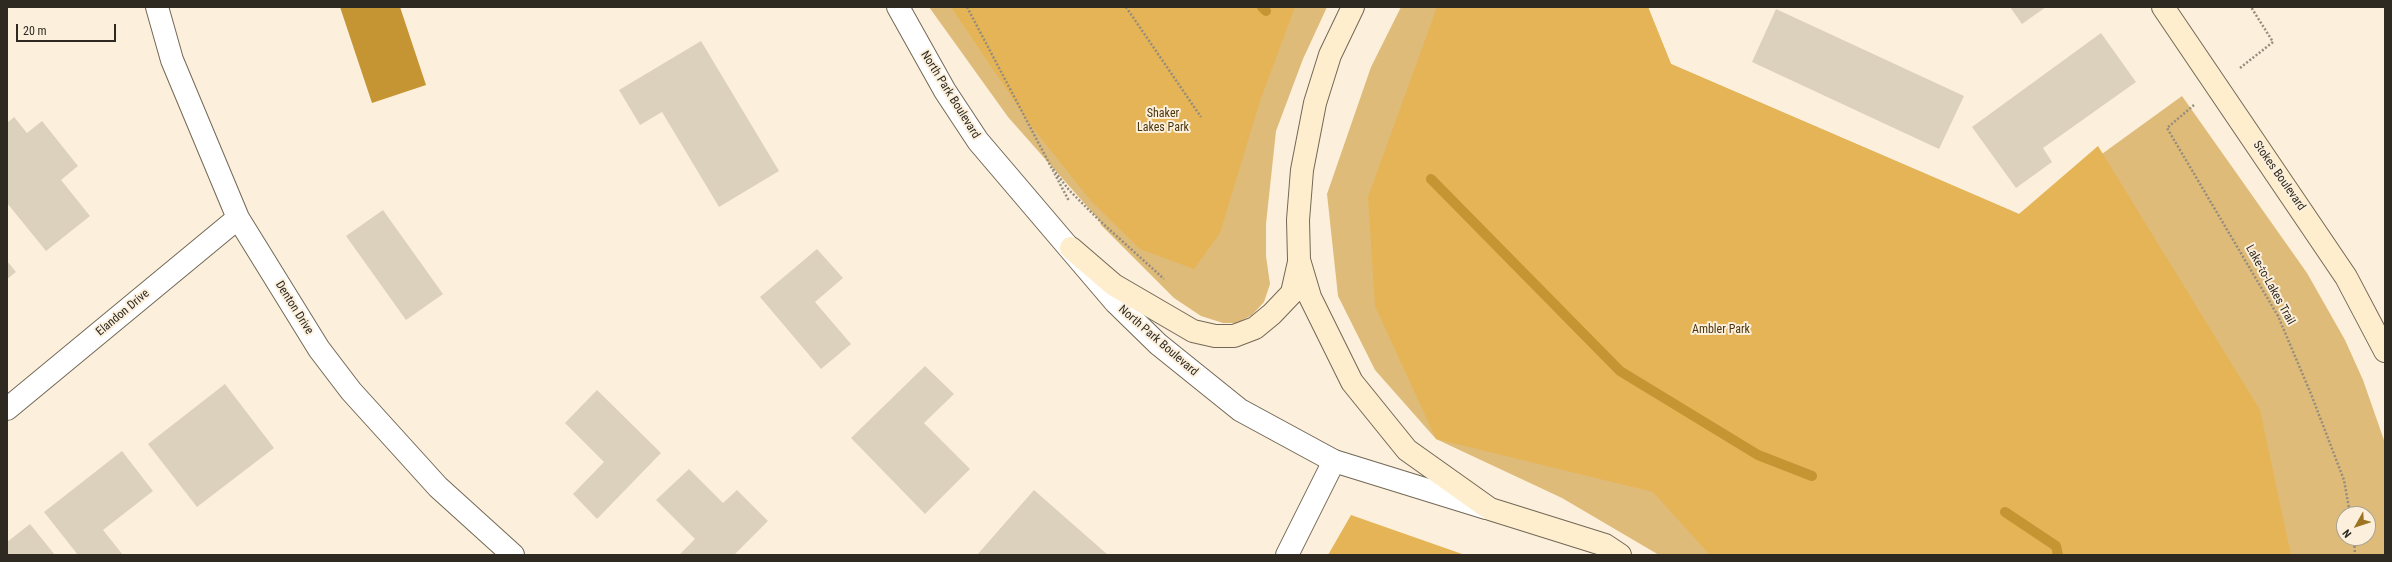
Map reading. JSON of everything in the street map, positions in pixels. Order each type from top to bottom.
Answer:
[{"type":"main road","points":[[1071,248],[1114,285],[1193,331],[1215,336],[1234,336],[1255,328],[1272,314],[1292,293],[1299,260],[1298,220],[1302,170],[1315,103],[1330,55],[1354,7]]},
{"type":"main road","name":"Stokes Boulevard","points":[[2163,7],[2346,276],[2385,352]]},
{"type":"main road","points":[[1299,260],[1310,297],[1352,382],[1407,450],[1490,509],[1605,545],[1620,555]]},
{"type":"street","name":"Denton Drive","points":[[157,7],[172,60],[238,218],[319,348],[351,391],[438,487],[513,555]]},
{"type":"street","name":"North Park Boulevard","points":[[898,7],[945,91],[978,141],[1015,186],[1071,248],[1116,303],[1158,344],[1240,410],[1334,461],[1490,509]]},
{"type":"street","name":"Elandon Drive","points":[[7,408],[238,218]]},
{"type":"street","points":[[1287,555],[1334,461]]},
{"type":"path","points":[[967,7],[1070,203]]},
{"type":"path","points":[[1126,7],[1201,117]]},
{"type":"path","points":[[2240,68],[2273,42],[2251,7]]},
{"type":"path","name":"Lake-to-Lakes Trail","points":[[2191,108],[2167,128],[2278,316],[2311,394],[2344,480],[2349,506]]},
{"type":"path","points":[[1048,162],[1069,190],[1100,221],[1168,282]]},
{"type":"green space","name":"Shaker Lakes Park","points":[[929,7],[1327,7],[1303,59],[1276,131],[1266,224],[1266,256],[1270,284],[1264,302],[1252,315],[1237,323],[1223,323],[1201,316],[1174,298],[1101,225],[1100,221],[1008,117]]},
{"type":"green space","name":"Shaker Lakes Park","points":[[951,7],[1295,7],[1260,101],[1220,233],[1194,269],[1140,249],[1090,200],[1029,123]]},
{"type":"green space","name":"Ambler Park","points":[[1401,7],[1648,7],[1671,64],[2019,214],[2182,96],[2307,273],[2345,340],[2363,380],[2385,443],[2385,555],[1659,555],[1562,498],[1436,439],[1375,370],[1338,296],[1327,194],[1371,67]]},
{"type":"green space","name":"Ambler Park","points":[[1437,7],[1648,7],[1671,64],[2019,214],[2098,146],[2260,410],[2291,555],[1710,555],[1653,492],[1436,439],[1375,306],[1368,197]]},
{"type":"green space","points":[[1351,515],[1465,555],[1328,555]]},
{"type":"shaded area","points":[[340,7],[400,7],[426,85],[372,103]]},
{"type":"building","points":[[2010,7],[2046,7],[2022,24]]},
{"type":"building","points":[[1776,9],[1964,96],[1939,149],[1752,62]]},
{"type":"building","points":[[2101,33],[2136,82],[2043,148],[2052,162],[2016,188],[1972,127]]},
{"type":"building","points":[[701,41],[779,171],[719,207],[662,112],[640,125],[619,90]]},
{"type":"building","points":[[14,117],[27,133],[42,121],[78,166],[61,180],[90,216],[46,251],[7,203],[7,123]]},
{"type":"building","points":[[383,210],[443,294],[406,320],[346,236]]},
{"type":"building","points":[[817,249],[843,278],[815,302],[851,344],[821,369],[760,297]]},
{"type":"building","points":[[7,261],[16,272],[7,279]]},
{"type":"building","points":[[925,366],[954,394],[924,423],[970,469],[925,514],[851,438]]},
{"type":"building","points":[[225,384],[274,448],[197,507],[148,444]]},
{"type":"building","points":[[597,390],[661,453],[597,519],[573,494],[604,462],[565,423]]},
{"type":"building","points":[[122,451],[153,491],[103,530],[123,555],[78,555],[44,512]]},
{"type":"building","points":[[689,469],[723,503],[737,490],[768,521],[734,555],[679,555],[695,539],[656,500]]},
{"type":"building","points":[[1034,490],[1108,555],[977,555]]},
{"type":"building","points":[[30,524],[55,555],[7,555],[7,542]]},
{"type":"waterway","points":[[1262,7],[1266,11]]},
{"type":"waterway","points":[[1431,179],[1620,371],[1758,455],[1812,476]]},
{"type":"waterway","points":[[2005,512],[2056,546],[2058,555]]}]
